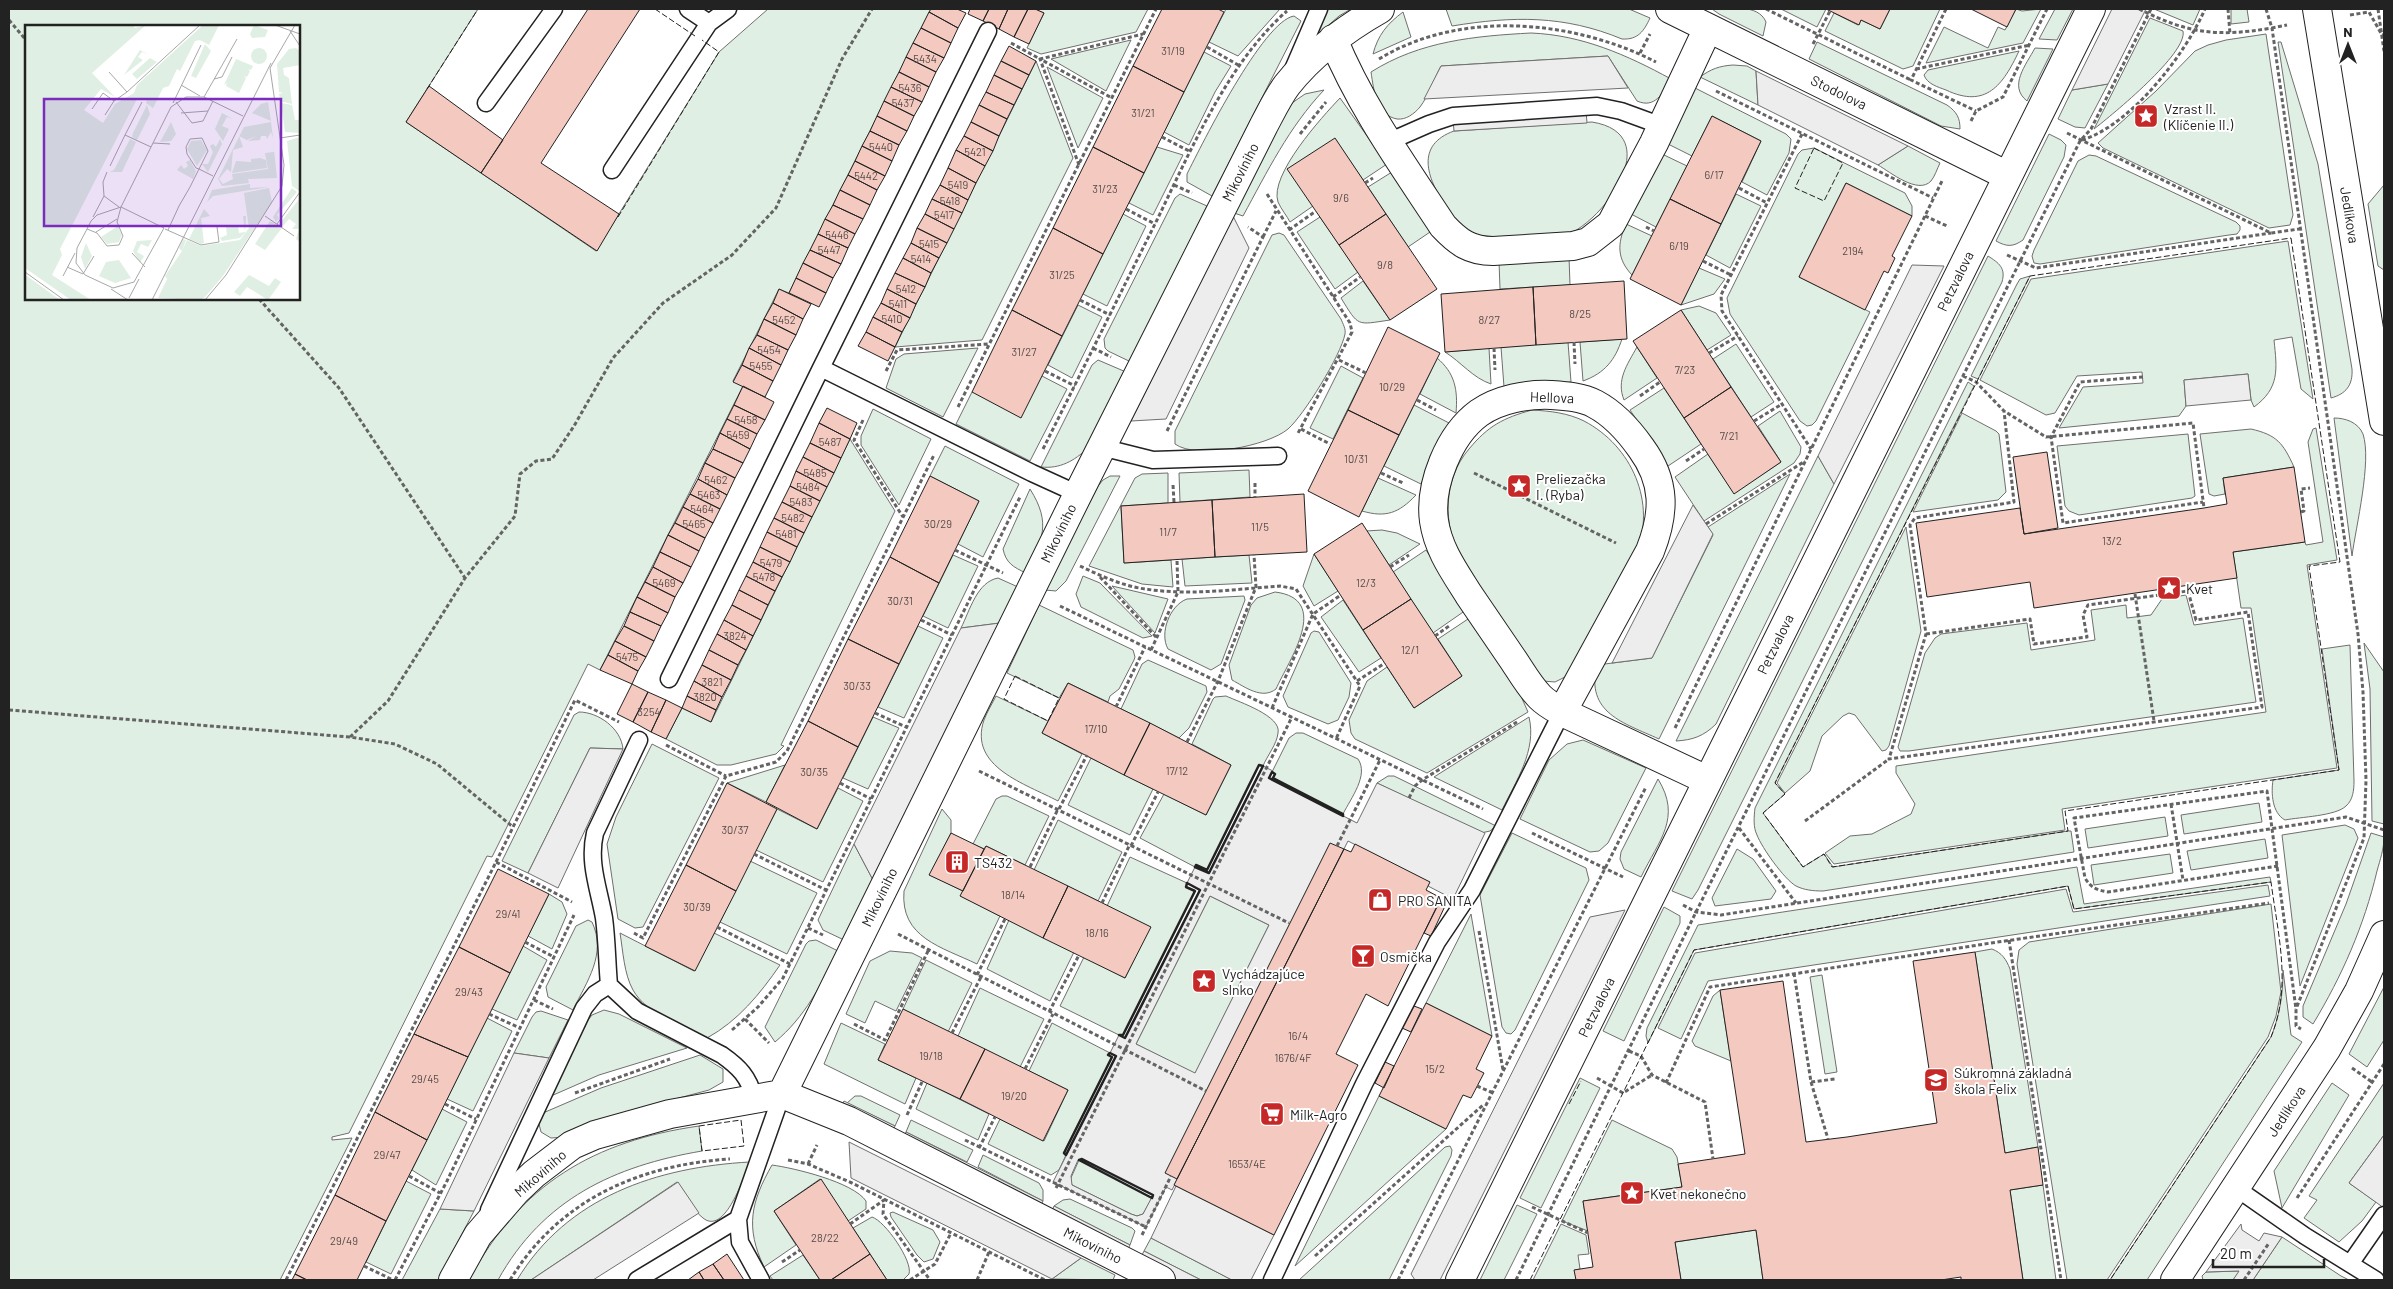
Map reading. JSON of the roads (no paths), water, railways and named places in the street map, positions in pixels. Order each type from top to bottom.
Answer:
[{"type":"street","name":"Mikovíniho","points":[[782,1094],[1078,494],[1264,125],[1287,85],[1318,51],[1350,26],[1380,9]]},
{"type":"street","name":"Petzvalova","points":[[1460,1280],[2091,9]]},
{"type":"street","name":"Jedlíkova","points":[[2317,9],[2383,408]]},
{"type":"street","points":[[1333,39],[1350,79],[1388,142],[1443,226],[1469,248],[1481,252],[1493,252],[1573,246],[1588,242],[1597,237],[1611,224],[1619,213],[1686,77],[1689,16]]},
{"type":"street","name":"Stodolova","points":[[1689,16],[2008,176]]},
{"type":"street","name":"Hellova","points":[[1555,708],[1646,558],[1659,529],[1661,497],[1658,479],[1646,455],[1628,430],[1595,403],[1577,397],[1536,395],[1518,397],[1480,413],[1466,425],[1445,459],[1435,486],[1434,519],[1444,556],[1531,686],[1555,708],[1707,780]]},
{"type":"street","name":"Jedlíkova","points":[[2175,1280],[2327,1048],[2359,991],[2384,935]]},
{"type":"street","name":"Mikovíniho","points":[[453,1280],[478,1235],[534,1174],[572,1145],[595,1135],[670,1114],[782,1094],[841,1117],[1161,1280]]},
{"type":"lane","points":[[486,103],[554,9]]},
{"type":"lane","points":[[688,9],[709,23]]},
{"type":"lane","points":[[612,170],[709,23],[728,9]]},
{"type":"lane","points":[[1287,85],[1318,9]]},
{"type":"lane","points":[[669,679],[988,31]]},
{"type":"lane","points":[[1388,142],[1429,124],[1454,116],[1597,106],[1621,111],[1662,126]]},
{"type":"lane","points":[[821,368],[946,431],[1078,494]]},
{"type":"lane","points":[[1102,447],[1153,460],[1278,456]]},
{"type":"lane","points":[[1272,1280],[1369,1075],[1438,942],[1472,890],[1555,708]]},
{"type":"lane","points":[[641,737],[595,833],[592,845],[591,857],[604,918],[609,985],[637,1011],[722,1055],[741,1070],[752,1087],[754,1098]]},
{"type":"lane","points":[[478,1235],[534,1111],[584,1008],[595,994],[609,985]]},
{"type":"lane","points":[[761,1280],[740,1242],[738,1219],[782,1094]]},
{"type":"lane","points":[[2236,1188],[2376,1280]]},
{"type":"lane","points":[[2350,1264],[2384,1215]]},
{"type":"lane","points":[[637,1280],[738,1219]]},
{"type":"place","name":"Vzrast II. (Klíčenie II.)","points":[[2146,116]]},
{"type":"place","name":"Preliezačka I. (Ryba)","points":[[1519,486]]},
{"type":"place","name":"Kvet","points":[[2169,588]]},
{"type":"place","name":"TS432","points":[[957,862]]},
{"type":"place","name":"PRO SANITA","points":[[1380,900]]},
{"type":"place","name":"Osmička","points":[[1363,956]]},
{"type":"place","name":"Vychádzajúce slnko","points":[[1204,981]]},
{"type":"place","name":"Súkromná základná škola Felix","points":[[1936,1080]]},
{"type":"place","name":"Milk-Agro","points":[[1272,1114]]},
{"type":"place","name":"Kvet nekonečno","points":[[1632,1193]]}]
